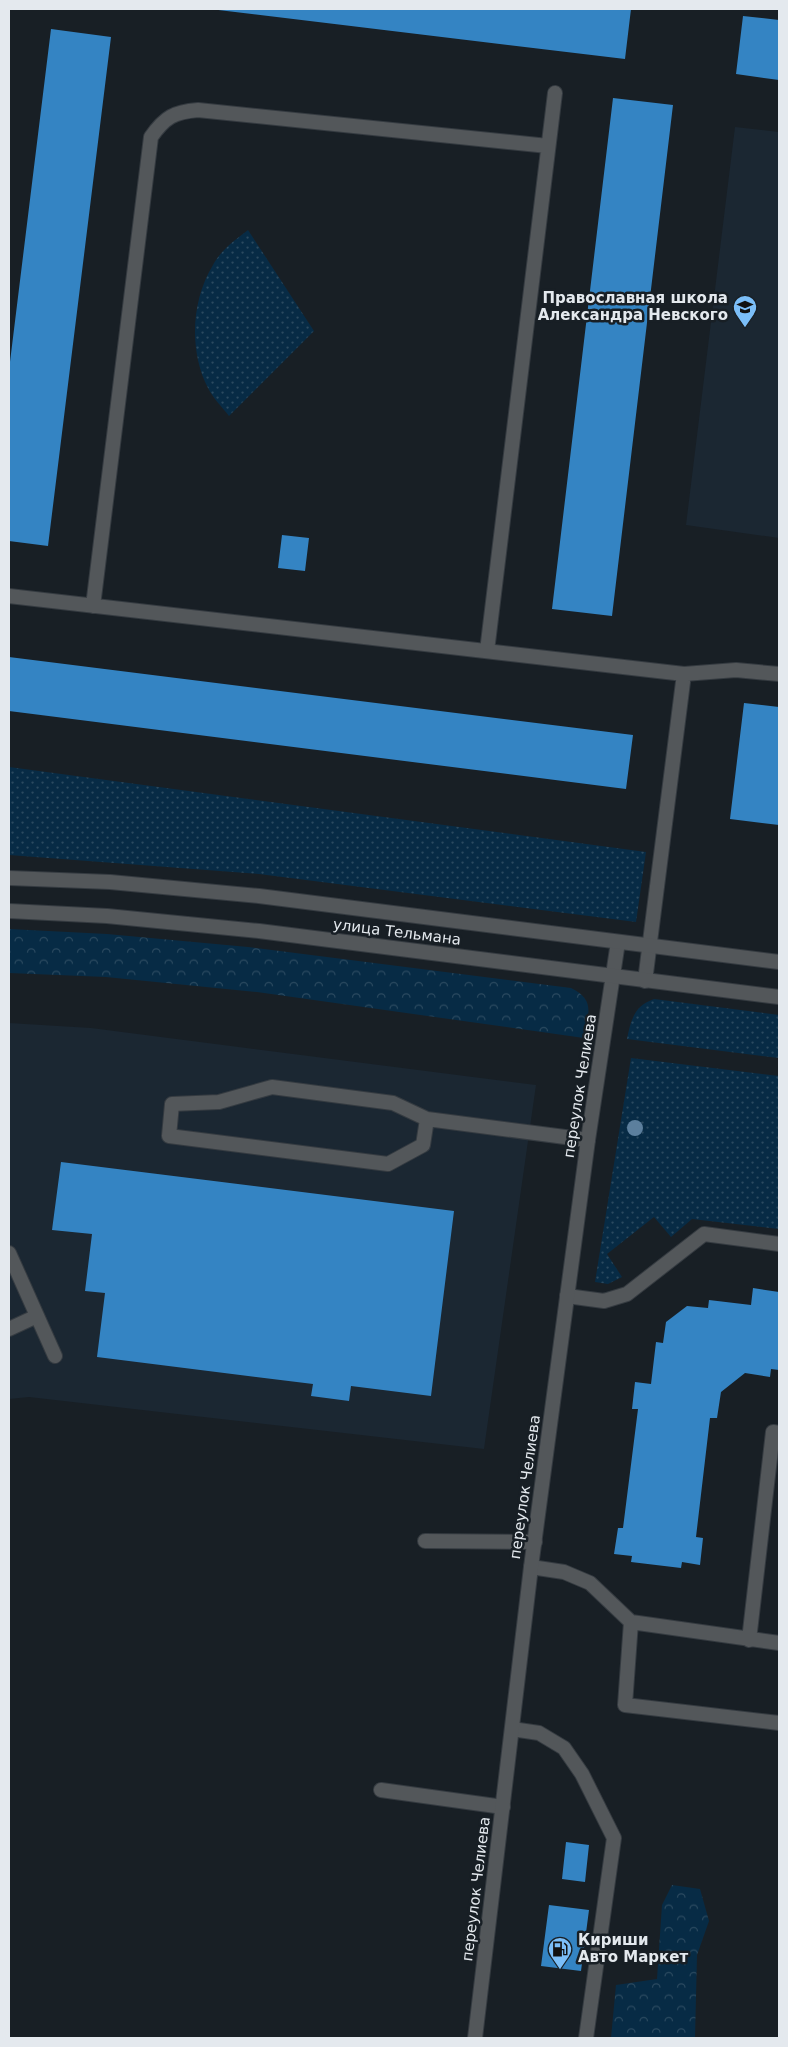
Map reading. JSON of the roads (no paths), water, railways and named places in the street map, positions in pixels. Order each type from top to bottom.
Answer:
[{"type":"street","points":[[487,652],[555,92]]},
{"type":"street","points":[[93,606],[151,137],[161,122],[180,112],[198,110],[548,146]]},
{"type":"street","points":[[9,596],[684,674],[736,670],[779,674]]},
{"type":"street","points":[[645,980],[684,674]]},
{"type":"street","name":"улица Тельмана","points":[[9,878],[110,882],[259,896],[779,962]]},
{"type":"street","name":"улица Тельмана","points":[[9,911],[107,916],[249,930],[779,997]]},
{"type":"street","name":"переулок Челиева","points":[[475,2038],[534,1542],[588,1140],[618,942]]},
{"type":"street","points":[[427,1119],[423,1145],[388,1164],[168,1136],[172,1104],[219,1102],[272,1087],[393,1103],[427,1119],[588,1140]]},
{"type":"street","points":[[567,1296],[604,1301],[627,1294],[704,1234],[779,1244]]},
{"type":"street","points":[[9,1253],[55,1356]]},
{"type":"street","points":[[9,1329],[37,1316]]},
{"type":"street","points":[[749,1640],[774,1432],[779,1433]]},
{"type":"street","points":[[424,1541],[534,1542]]},
{"type":"street","points":[[531,1567],[564,1572],[590,1583],[631,1622],[779,1643]]},
{"type":"street","points":[[631,1622],[625,1705],[779,1723]]},
{"type":"street","points":[[512,1729],[540,1733],[564,1748],[582,1774],[614,1838],[586,2038]]},
{"type":"street","points":[[381,1790],[502,1806]]},
{"type":"place","name":"Православная школа Александра Невского","points":[[745,328]]},
{"type":"place","name":"Кириши Авто Маркет","points":[[560,1970]]}]
